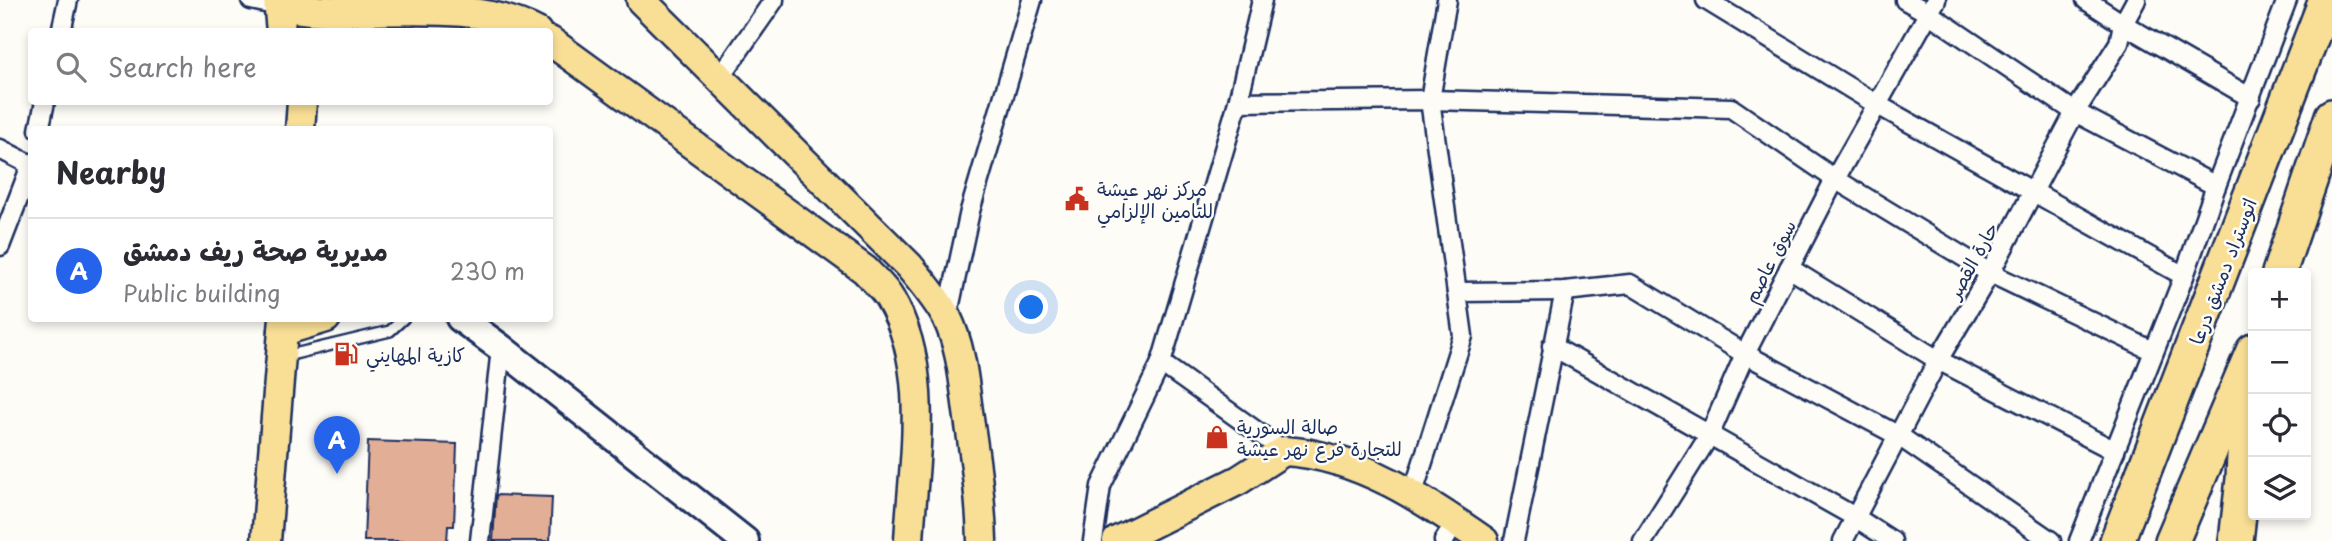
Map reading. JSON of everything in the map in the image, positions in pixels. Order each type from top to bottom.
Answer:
[{"type":"highway","name":"اتوستراد دمشق درعا","points":[[2117,541],[2326,0]]},
{"type":"highway","points":[[2281,268],[2332,117]]},
{"type":"highway","points":[[2172,541],[2248,365]]},
{"type":"highway","points":[[2236,541],[2248,394]]},
{"type":"main road","points":[[655,5],[719,79],[909,266],[930,290],[947,318],[961,365],[980,498],[982,541]]},
{"type":"main road","points":[[279,12],[327,14],[441,6],[504,8],[532,28]]},
{"type":"main road","points":[[553,43],[866,270],[889,297],[906,333],[915,371],[917,408],[909,541]]},
{"type":"main road","points":[[282,126],[284,105]]},
{"type":"main road","points":[[300,126],[302,105]]},
{"type":"main road","points":[[279,331],[312,322]]},
{"type":"main road","points":[[248,541],[279,331]]},
{"type":"main road","points":[[266,541],[279,331]]},
{"type":"main road","points":[[1117,541],[1239,480],[1284,451],[1331,458],[1413,493],[1450,531],[1484,541]]},
{"type":"street","points":[[62,28],[68,0]]},
{"type":"street","points":[[251,0],[279,12]]},
{"type":"street","points":[[719,79],[774,0]]},
{"type":"street","points":[[947,318],[970,211],[1032,0]]},
{"type":"street","points":[[1093,541],[1101,486],[1161,363],[1238,102],[1262,0]]},
{"type":"street","points":[[1413,493],[1463,336],[1430,100],[1447,0]]},
{"type":"street","points":[[1706,0],[1876,104],[2185,276]]},
{"type":"street","points":[[1905,0],[1932,7],[2075,112],[2216,186]]},
{"type":"street","points":[[2086,0],[2250,98]]},
{"type":"street","name":"حارة القصر","points":[[1843,541],[1938,360],[1990,273],[2075,112],[2119,43],[2123,24],[2136,0]]},
{"type":"street","points":[[2079,541],[2152,351],[2185,276],[2216,186],[2287,0]]},
{"type":"street","name":"سوق عاصم","points":[[1643,541],[1709,436],[1745,354],[1835,179],[1932,7]]},
{"type":"street","points":[[1238,102],[1430,100],[1731,108],[1835,179],[1990,273],[2152,351]]},
{"type":"street","points":[[40,126],[45,105]]},
{"type":"street","points":[[0,149],[28,163]]},
{"type":"street","points":[[0,246],[28,172]]},
{"type":"street","points":[[1789,268],[1938,360],[2115,451]]},
{"type":"street","points":[[1457,292],[1565,291],[1630,284],[1745,354],[1899,436],[2051,541]]},
{"type":"street","points":[[1514,541],[1565,291]]},
{"type":"street","points":[[465,322],[744,541]]},
{"type":"street","points":[[1552,346],[1855,517],[1892,541]]},
{"type":"street","points":[[480,541],[501,348]]},
{"type":"street","points":[[1161,363],[1284,451]]},
{"type":"lane","points":[[279,331],[390,331],[400,322]]},
{"type":"building","points":[[368,441],[457,444],[454,526],[448,526],[447,541],[364,541]]},
{"type":"building","points":[[496,495],[552,497],[550,541],[493,541]]},
{"type":"place","name":"مركز نهر عيشة للتامين الإلزامي","points":[[1077,199]]},
{"type":"place","name":"كازية المهايني","points":[[346,354]]},
{"type":"place","name":"صالة السورية للتجارة فرع نهر عيشة","points":[[1217,437]]},
{"type":"place","name":"مديرية صحة ريف دمشق","points":[[337,474]]}]
